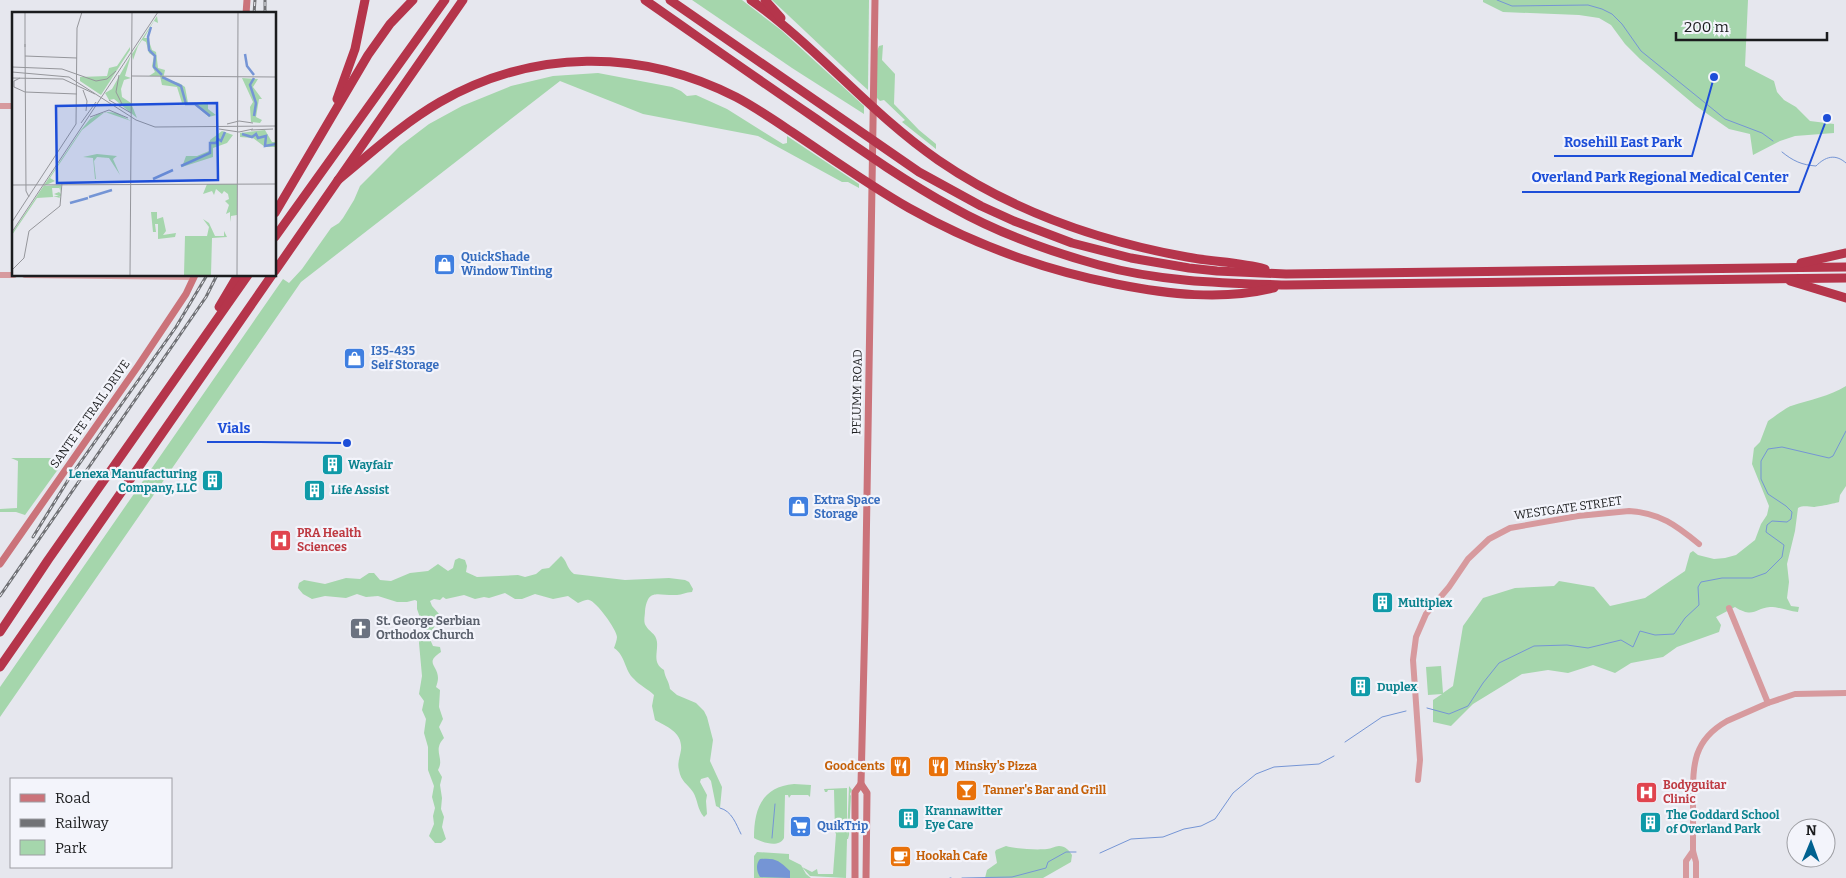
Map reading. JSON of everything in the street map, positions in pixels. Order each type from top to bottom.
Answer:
[{"type":"highway","points":[[329,120],[355,49],[364,0]]},
{"type":"highway","points":[[276,210],[379,38],[413,0]]},
{"type":"highway","points":[[276,236],[445,0]]},
{"type":"highway","points":[[276,270],[463,0]]},
{"type":"highway","points":[[645,0],[895,173],[953,208],[999,230],[1060,254],[1101,266],[1138,274],[1198,282],[1286,285],[1846,278]]},
{"type":"highway","points":[[670,0],[919,172],[981,206],[1037,230],[1072,243],[1130,258],[1217,271],[1286,274],[1846,266]]},
{"type":"highway","points":[[751,0],[800,38]]},
{"type":"highway","points":[[765,0],[800,38],[891,124],[917,145],[961,175],[1017,205],[1050,219],[1134,247],[1189,258],[1258,267],[1286,274]]},
{"type":"highway","points":[[338,180],[409,122],[454,95],[505,74],[533,67],[578,60],[606,60],[678,74],[706,84],[748,104],[917,212],[971,238],[1024,259],[1096,280],[1168,292],[1206,295],[1258,292],[1286,285]]},
{"type":"highway","points":[[1784,267],[1846,253]]},
{"type":"highway","points":[[187,360],[237,276]]},
{"type":"highway","points":[[0,632],[187,360],[247,276]]},
{"type":"highway","points":[[0,667],[271,276]]},
{"type":"highway","points":[[1782,279],[1846,298]]},
{"type":"main road","name":"PFLUMM ROAD","points":[[866,878],[867,793],[861,784],[874,0]]},
{"type":"main road","name":"SANTE FE TRAIL DRIVE","points":[[0,564],[138,366],[186,294],[195,276]]},
{"type":"main road","name":"PFLUMM ROAD","points":[[855,878],[855,792],[861,784]]},
{"type":"street","name":"WESTGATE STREET","points":[[1418,780],[1420,760],[1413,660],[1416,637],[1426,614],[1449,587],[1468,559],[1482,544],[1504,531],[1527,524],[1629,510],[1653,514],[1667,520],[1699,544]]},
{"type":"street","points":[[1728,608],[1768,703]]},
{"type":"street","points":[[1696,878],[1696,862],[1693,851],[1693,772],[1695,759],[1701,744],[1718,726],[1768,703],[1795,694],[1846,693]]},
{"type":"street","points":[[1686,878],[1686,861],[1693,851]]},
{"type":"green space","points":[[692,0],[742,0],[781,30],[864,106],[864,114],[792,68]]},
{"type":"green space","points":[[772,0],[869,0],[868,90],[858,81]]},
{"type":"green space","points":[[1483,0],[1748,0],[1745,66],[1774,81],[1777,92],[1784,100],[1796,107],[1810,121],[1834,124],[1834,133],[1795,136],[1780,141],[1753,155],[1750,134],[1729,129],[1696,106],[1640,59],[1625,44],[1611,25],[1599,18],[1579,15],[1503,12],[1483,2]]},
{"type":"green space","points":[[883,45],[882,60],[895,74],[894,104],[919,130],[936,144],[936,149],[902,122],[905,120],[884,100],[880,101],[876,97],[877,51],[879,46]]},
{"type":"green space","points":[[598,73],[672,87],[687,96],[696,95],[727,109],[783,144],[787,143],[787,136],[859,184],[859,188],[848,182],[842,182],[758,136],[643,114],[560,81],[301,282],[0,717],[0,687],[283,279],[289,283],[302,269],[331,228],[343,218],[360,186],[400,146],[429,124],[462,106],[511,86],[553,76]]},
{"type":"green space","points":[[1846,386],[1846,486],[1840,495],[1839,502],[1816,507],[1804,506],[1798,508],[1787,564],[1789,582],[1787,598],[1791,606],[1799,607],[1798,612],[1770,607],[1750,613],[1735,607],[1716,617],[1721,625],[1719,632],[1677,647],[1663,657],[1631,663],[1615,673],[1593,665],[1568,673],[1548,670],[1522,674],[1473,704],[1451,726],[1433,722],[1433,700],[1442,694],[1428,695],[1426,667],[1441,666],[1443,693],[1453,686],[1463,626],[1483,598],[1515,588],[1554,586],[1559,581],[1594,587],[1610,606],[1645,598],[1685,571],[1690,553],[1693,551],[1698,555],[1714,559],[1736,555],[1755,540],[1761,524],[1767,515],[1769,506],[1752,464],[1754,448],[1760,442],[1768,421],[1789,407],[1826,395]]},
{"type":"green space","points":[[11,458],[55,458],[60,462],[59,468],[25,515],[16,512],[0,512],[0,509],[17,508],[18,461]]},
{"type":"green space","points":[[561,556],[574,574],[625,580],[669,578],[689,582],[693,589],[692,592],[679,595],[655,594],[651,596],[646,603],[645,623],[656,639],[656,658],[660,667],[664,670],[670,689],[677,695],[696,703],[707,717],[713,740],[710,761],[722,787],[720,808],[716,806],[711,781],[708,777],[701,779],[700,782],[707,795],[707,814],[704,817],[702,814],[693,792],[680,774],[678,765],[681,750],[680,739],[674,731],[655,720],[652,706],[654,695],[638,683],[628,671],[621,655],[614,648],[617,637],[614,628],[601,610],[592,602],[586,600],[578,603],[568,596],[553,599],[535,594],[522,599],[515,599],[505,593],[489,598],[475,599],[464,595],[446,599],[443,597],[440,600],[434,599],[430,601],[439,614],[433,630],[428,635],[433,646],[440,647],[441,652],[433,659],[433,664],[438,679],[436,687],[440,690],[439,707],[443,719],[439,727],[444,738],[439,747],[440,766],[438,770],[442,777],[440,785],[441,809],[444,817],[442,827],[446,839],[441,843],[435,843],[429,836],[434,824],[435,808],[432,797],[434,786],[428,770],[428,747],[424,733],[426,719],[422,710],[424,701],[419,694],[422,676],[419,643],[422,623],[417,609],[417,601],[397,602],[378,596],[366,597],[357,594],[346,598],[325,596],[312,599],[303,594],[298,588],[299,583],[304,580],[325,584],[346,578],[360,579],[369,573],[374,573],[380,580],[391,581],[410,573],[428,571],[438,564],[448,571],[453,568],[455,560],[459,558],[465,560],[466,572],[477,577],[518,575],[525,577],[536,574],[542,569],[549,568]]},
{"type":"green space","points":[[794,784],[811,785],[810,797],[808,795],[791,795],[789,798],[788,795],[785,795],[784,838],[782,841],[775,844],[762,842],[754,838],[758,809],[767,795],[783,786]]},
{"type":"green space","points":[[849,786],[852,790],[850,794],[846,878],[810,876],[802,867],[812,872],[817,869],[818,874],[833,874],[836,834],[834,790],[825,792],[824,789],[847,788],[847,837]]},
{"type":"green space","points":[[1006,846],[1021,849],[1048,849],[1061,846],[1070,851],[1072,855],[1071,862],[1043,878],[985,878],[987,870],[997,863],[996,850]]},
{"type":"green space","points":[[757,852],[789,854],[789,859],[801,865],[806,874],[811,878],[754,878],[754,856]]},
{"type":"water","points":[[760,859],[773,859],[779,862],[790,871],[790,878],[760,877],[757,864]]},
{"type":"waterway","points":[[1497,0],[1512,6],[1588,5],[1612,14],[1622,24],[1641,51],[1725,119],[1762,133],[1773,141]]},
{"type":"waterway","points":[[1782,152],[1802,164],[1816,166],[1830,157],[1838,158],[1846,163]]},
{"type":"waterway","points":[[1427,708],[1449,714],[1468,706],[1499,663],[1534,646],[1567,645],[1588,648],[1621,640],[1633,647],[1640,631],[1655,635],[1674,634],[1685,618],[1699,605],[1698,587],[1701,582],[1722,578],[1752,578],[1766,573],[1782,557],[1784,545],[1766,532],[1767,525],[1772,521],[1787,522],[1791,519],[1792,512],[1768,494],[1761,479],[1761,461],[1768,449],[1782,447],[1829,458],[1833,456],[1846,431]]},
{"type":"waterway","points":[[1345,742],[1382,717],[1406,711]]},
{"type":"waterway","points":[[1100,853],[1131,839],[1163,837],[1184,829],[1201,826],[1215,819],[1233,793],[1256,774],[1274,767],[1319,764],[1334,756]]},
{"type":"waterway","points":[[772,838],[775,804]]},
{"type":"waterway","points":[[720,808],[731,815],[741,834]]},
{"type":"waterway","points":[[962,878],[1012,877],[1046,868],[1048,862],[1066,852],[1076,852]]},
{"type":"railway","points":[[254,12],[255,0]]},
{"type":"railway","points":[[265,0],[265,12]]},
{"type":"railway","points":[[33,537],[70,477],[176,327],[206,276]]},
{"type":"railway","points":[[0,596],[206,297],[216,276]]},
{"type":"place","name":"Rosehill East Park","points":[[1714,77]]},
{"type":"place","name":"Overland Park Regional Medical Center","points":[[1827,118]]},
{"type":"place","name":"QuickShade Window Tinting","points":[[445,264]]},
{"type":"place","name":"I35-435 Self Storage","points":[[355,358]]},
{"type":"place","name":"Vials","points":[[347,443]]},
{"type":"place","name":"Wayfair","points":[[332,465]]},
{"type":"place","name":"Lenexa Manufacturing Company, LLC","points":[[213,481]]},
{"type":"place","name":"Life Assist","points":[[315,490]]},
{"type":"place","name":"Extra Space Storage","points":[[798,507]]},
{"type":"place","name":"PRA Health Sciences","points":[[281,540]]},
{"type":"place","name":"Multiplex","points":[[1382,603]]},
{"type":"place","name":"St. George Serbian Orthodox Church","points":[[360,628]]},
{"type":"place","name":"Duplex","points":[[1361,687]]},
{"type":"place","name":"Goodcents","points":[[901,766]]},
{"type":"place","name":"Minsky's Pizza","points":[[939,766]]},
{"type":"place","name":"Tanner's Bar and Grill","points":[[967,790]]},
{"type":"place","name":"Bodyguitar Clinic","points":[[1647,792]]},
{"type":"place","name":"Krannawitter Eye Care","points":[[909,818]]},
{"type":"place","name":"The Goddard School of Overland Park","points":[[1650,822]]},
{"type":"place","name":"QuikTrip","points":[[801,826]]},
{"type":"place","name":"Hookah Cafe","points":[[900,856]]}]
